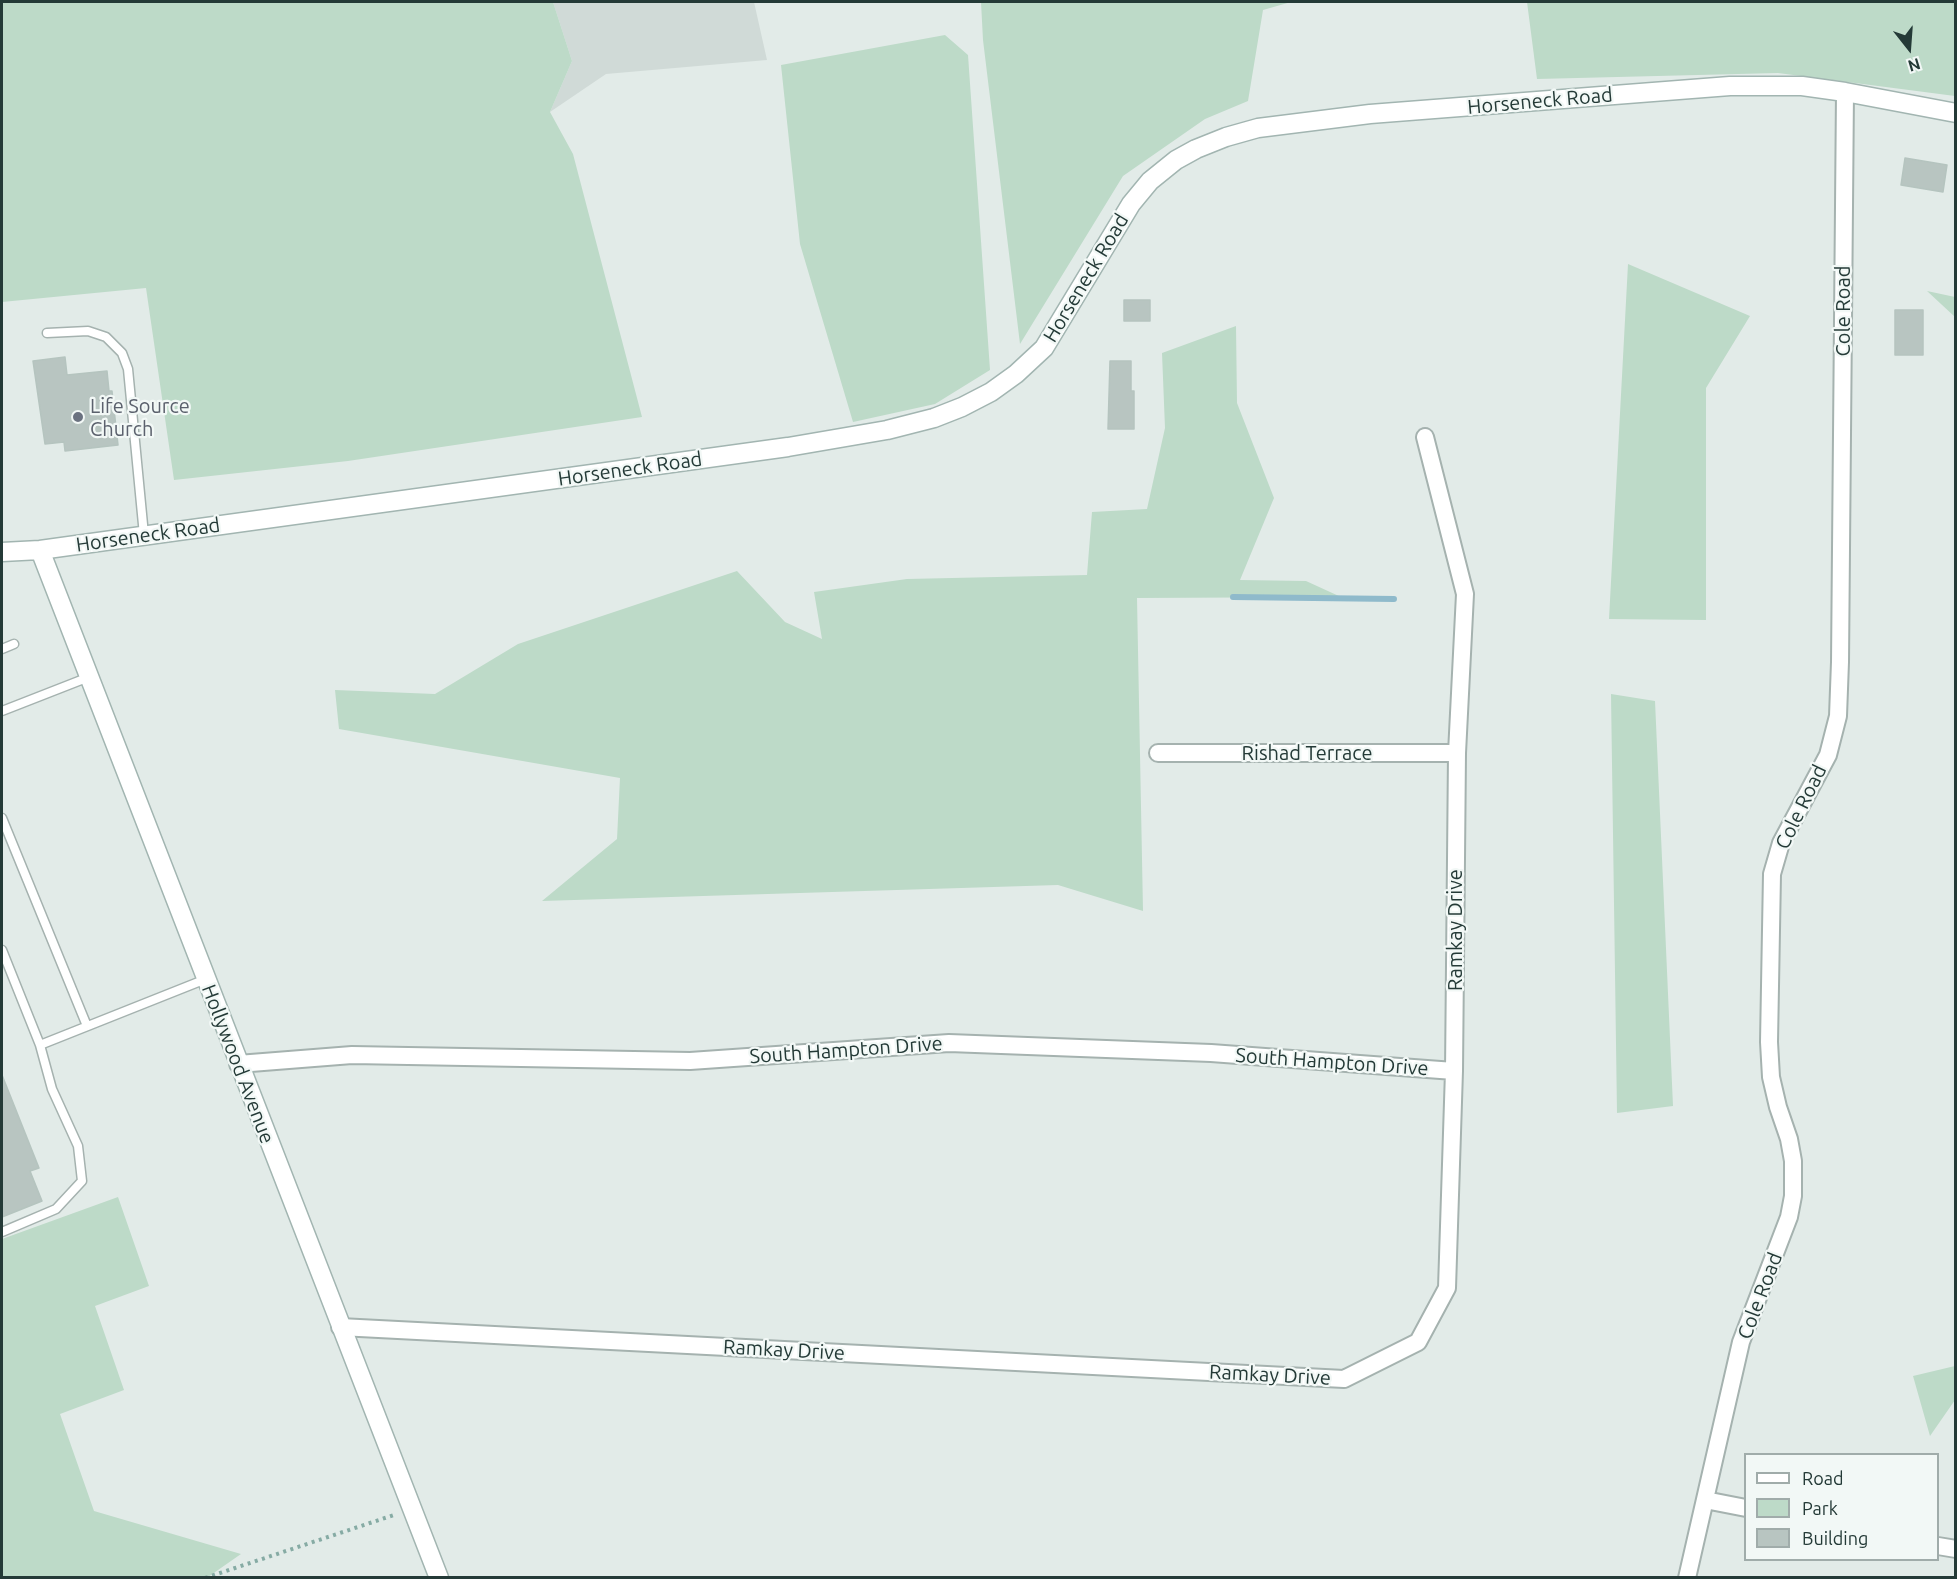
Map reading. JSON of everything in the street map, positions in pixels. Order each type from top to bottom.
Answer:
[{"type":"street","name":"Horseneck Road","points":[[2,552],[40,550],[788,447],[887,430],[934,418],[991,392],[1016,374],[1044,348],[1131,204],[1176,160],[1226,137],[1277,125],[1370,114],[1730,86],[1802,86],[1956,113]]},
{"type":"street","name":"Cole Road","points":[[1687,1578],[1742,1342],[1789,1217],[1793,1196],[1793,1161],[1771,1077],[1769,1042],[1772,874],[1781,843],[1827,755],[1838,716],[1841,638],[1845,92]]},
{"type":"street","name":"Ramkay Drive","points":[[340,1327],[1344,1379],[1418,1342],[1447,1288],[1454,1071],[1457,753],[1465,594],[1425,437]]},
{"type":"street","name":"Hollywood Avenue","points":[[40,550],[439,1578]]},
{"type":"street","name":"Rishad Terrace","points":[[1158,753],[1457,753]]},
{"type":"street","name":"South Hampton Drive","points":[[238,1064],[352,1055],[690,1060],[949,1043],[1211,1053],[1454,1071]]},
{"type":"street","points":[[1705,1500],[1744,1508]]},
{"type":"street","points":[[1939,1546],[1956,1549]]},
{"type":"lane","points":[[47,333],[88,331],[106,337],[122,353],[128,369],[144,535]]},
{"type":"lane","points":[[2,649],[14,644]]},
{"type":"lane","points":[[2,711],[89,677]]},
{"type":"lane","points":[[2,818],[87,1026]]},
{"type":"lane","points":[[2,950],[40,1045],[52,1089],[78,1146],[82,1181],[56,1209],[2,1232]]},
{"type":"lane","points":[[40,1045],[206,980]]},
{"type":"path","points":[[206,1578],[412,1509]]},
{"type":"shaded area","points":[[553,2],[754,2],[767,60],[606,74],[550,112],[572,61]]},
{"type":"green space","points":[[2,2],[553,2],[572,61],[550,112],[573,154],[642,417],[348,461],[174,480],[146,288],[2,302]]},
{"type":"green space","points":[[981,2],[1291,2],[1263,10],[1248,101],[1205,119],[1123,176],[1020,344],[983,40]]},
{"type":"green space","points":[[1527,2],[1955,2],[1955,96],[1778,73],[1537,79]]},
{"type":"green space","points":[[945,35],[968,55],[990,370],[935,404],[853,422],[800,244],[781,65]]},
{"type":"green space","points":[[1628,264],[1750,316],[1706,388],[1706,620],[1609,619]]},
{"type":"green space","points":[[1927,291],[1955,297],[1955,317]]},
{"type":"green space","points":[[1236,326],[1237,403],[1274,498],[1240,580],[1306,581],[1341,597],[1137,598],[1143,911],[1058,885],[542,901],[617,839],[620,778],[339,729],[335,690],[435,694],[518,644],[737,571],[785,622],[822,639],[814,592],[907,579],[1087,575],[1092,512],[1147,509],[1165,428],[1162,353]]},
{"type":"green space","points":[[1611,694],[1655,701],[1673,1106],[1617,1113]]},
{"type":"green space","points":[[118,1197],[149,1286],[95,1306],[124,1390],[60,1414],[94,1511],[241,1554],[208,1577],[2,1577],[2,1239]]},
{"type":"green space","points":[[1955,1366],[1955,1400],[1930,1436],[1913,1376]]},
{"type":"building","points":[[1905,158],[1947,165],[1943,192],[1901,185]]},
{"type":"building","points":[[1124,300],[1150,300],[1150,321],[1124,321]]},
{"type":"building","points":[[1895,310],[1923,310],[1923,355],[1895,355]]},
{"type":"building","name":"Life Source Church","points":[[65,357],[67,375],[107,371],[109,391],[112,391],[118,445],[65,451],[64,442],[45,444],[33,361]]},
{"type":"building","points":[[1110,361],[1131,361],[1134,429],[1108,429]]},
{"type":"building","points":[[2,1075],[39,1168],[30,1171],[42,1201],[2,1217]]},
{"type":"waterway","points":[[1233,597],[1394,599]]},
{"type":"place","name":"Life Source Church","points":[[78,417]]}]
